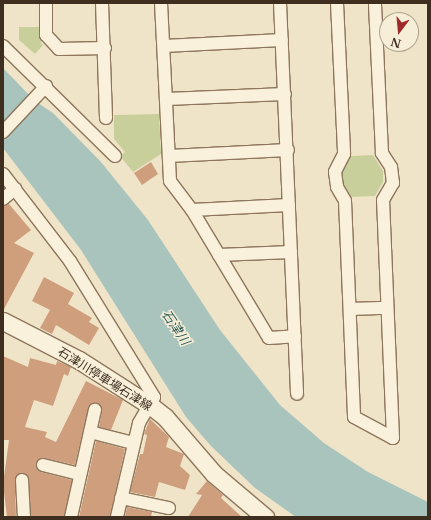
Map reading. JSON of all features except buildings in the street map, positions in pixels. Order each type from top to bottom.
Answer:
[{"type":"main road","name":"石津川停車場石津線","points":[[3,321],[80,360],[151,406],[177,430],[214,474],[256,514]]},
{"type":"street","points":[[46,3],[46,35],[59,49],[105,48]]},
{"type":"street","points":[[102,3],[105,48],[106,118]]},
{"type":"street","points":[[162,3],[170,181],[192,210],[270,338],[295,336]]},
{"type":"street","points":[[280,3],[288,150],[297,394]]},
{"type":"street","points":[[337,3],[344,154],[336,172],[337,187],[345,201],[354,418],[393,438],[383,200],[393,183],[391,167],[382,153],[375,3]]},
{"type":"street","points":[[164,46],[282,40]]},
{"type":"street","points":[[3,46],[46,86],[115,156]]},
{"type":"street","points":[[3,132],[46,86]]},
{"type":"street","points":[[166,100],[285,94]]},
{"type":"street","points":[[170,156],[288,150]]},
{"type":"street","points":[[3,174],[74,268],[154,397],[151,406],[139,423],[133,443],[117,517]]},
{"type":"street","points":[[3,199],[15,189]]},
{"type":"street","points":[[192,210],[289,206]]},
{"type":"street","points":[[219,255],[291,252]]},
{"type":"street","points":[[350,309],[387,308]]},
{"type":"street","points":[[70,517],[95,410]]},
{"type":"street","points":[[90,432],[133,443]]},
{"type":"street","points":[[43,465],[80,474]]},
{"type":"street","points":[[22,480],[24,517]]},
{"type":"street","points":[[121,498],[169,508]]},
{"type":"green space","points":[[19,27],[40,27],[41,43],[43,45],[35,54],[19,40]]},
{"type":"green space","points":[[159,114],[161,154],[133,172],[120,156],[125,152],[114,139],[114,115]]},
{"type":"green space","points":[[373,155],[383,171],[383,182],[375,196],[351,197],[343,183],[342,172],[351,156]]},
{"type":"water","name":"石津川","points":[[3,68],[35,101],[53,113],[101,162],[148,220],[220,330],[280,405],[324,443],[368,472],[428,502],[428,517],[296,517],[255,488],[211,446],[186,417],[81,250],[3,148]]}]
